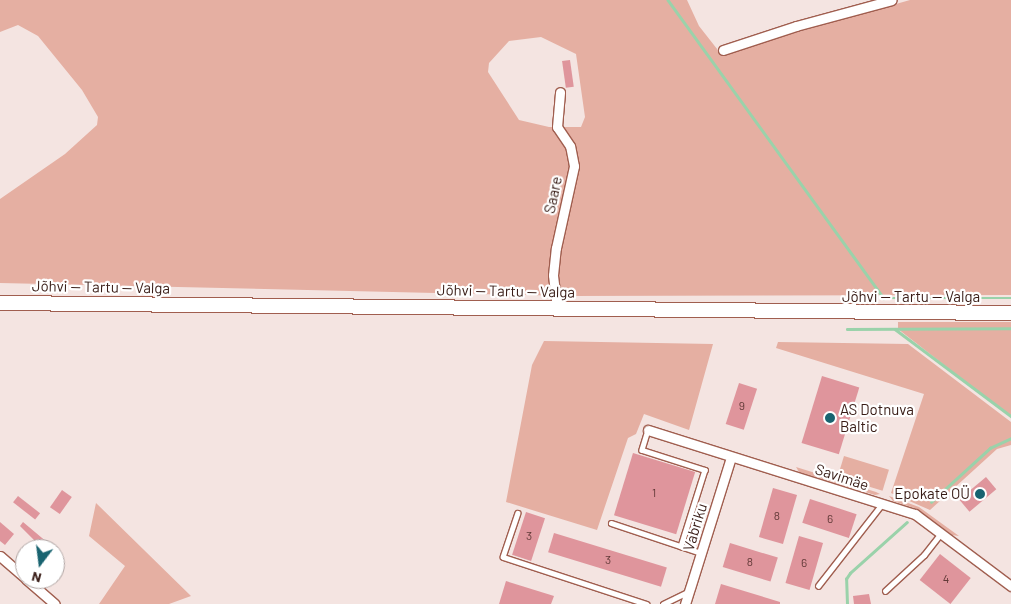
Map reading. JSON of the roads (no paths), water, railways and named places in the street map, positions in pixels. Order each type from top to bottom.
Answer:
[{"type":"highway","name":"Jõhvi — Tartu — Valga","points":[[0,303],[1011,313]]},
{"type":"street","points":[[722,50],[796,26],[892,0]]},
{"type":"street","name":"Saare","points":[[557,308],[554,275],[556,248],[574,166],[570,146],[557,127],[560,92]]},
{"type":"street","name":"Savimäe","points":[[648,430],[731,458],[915,514],[1011,586]]},
{"type":"street","name":"Vabriku","points":[[686,604],[731,458]]},
{"type":"street","points":[[0,556],[15,569]]},
{"type":"street","points":[[38,589],[55,604]]},
{"type":"lane","points":[[648,430],[642,450],[705,470],[681,546]]},
{"type":"lane","points":[[818,586],[882,504]]},
{"type":"lane","points":[[518,513],[503,557],[647,604]]},
{"type":"lane","points":[[611,523],[702,553]]},
{"type":"lane","points":[[885,591],[924,555],[941,533]]},
{"type":"lane","points":[[663,604],[689,592]]},
{"type":"waterway","points":[[668,0],[884,298],[1011,298]]},
{"type":"waterway","points":[[847,329],[1011,328]]},
{"type":"waterway","points":[[895,329],[1011,416]]},
{"type":"waterway","points":[[931,502],[990,448],[1011,438]]},
{"type":"waterway","points":[[847,604],[846,579],[850,573],[907,522]]},
{"type":"place","name":"AS Dotnuva Baltic","points":[[830,418]]},
{"type":"place","name":"Epokate OÜ","points":[[980,494]]}]
